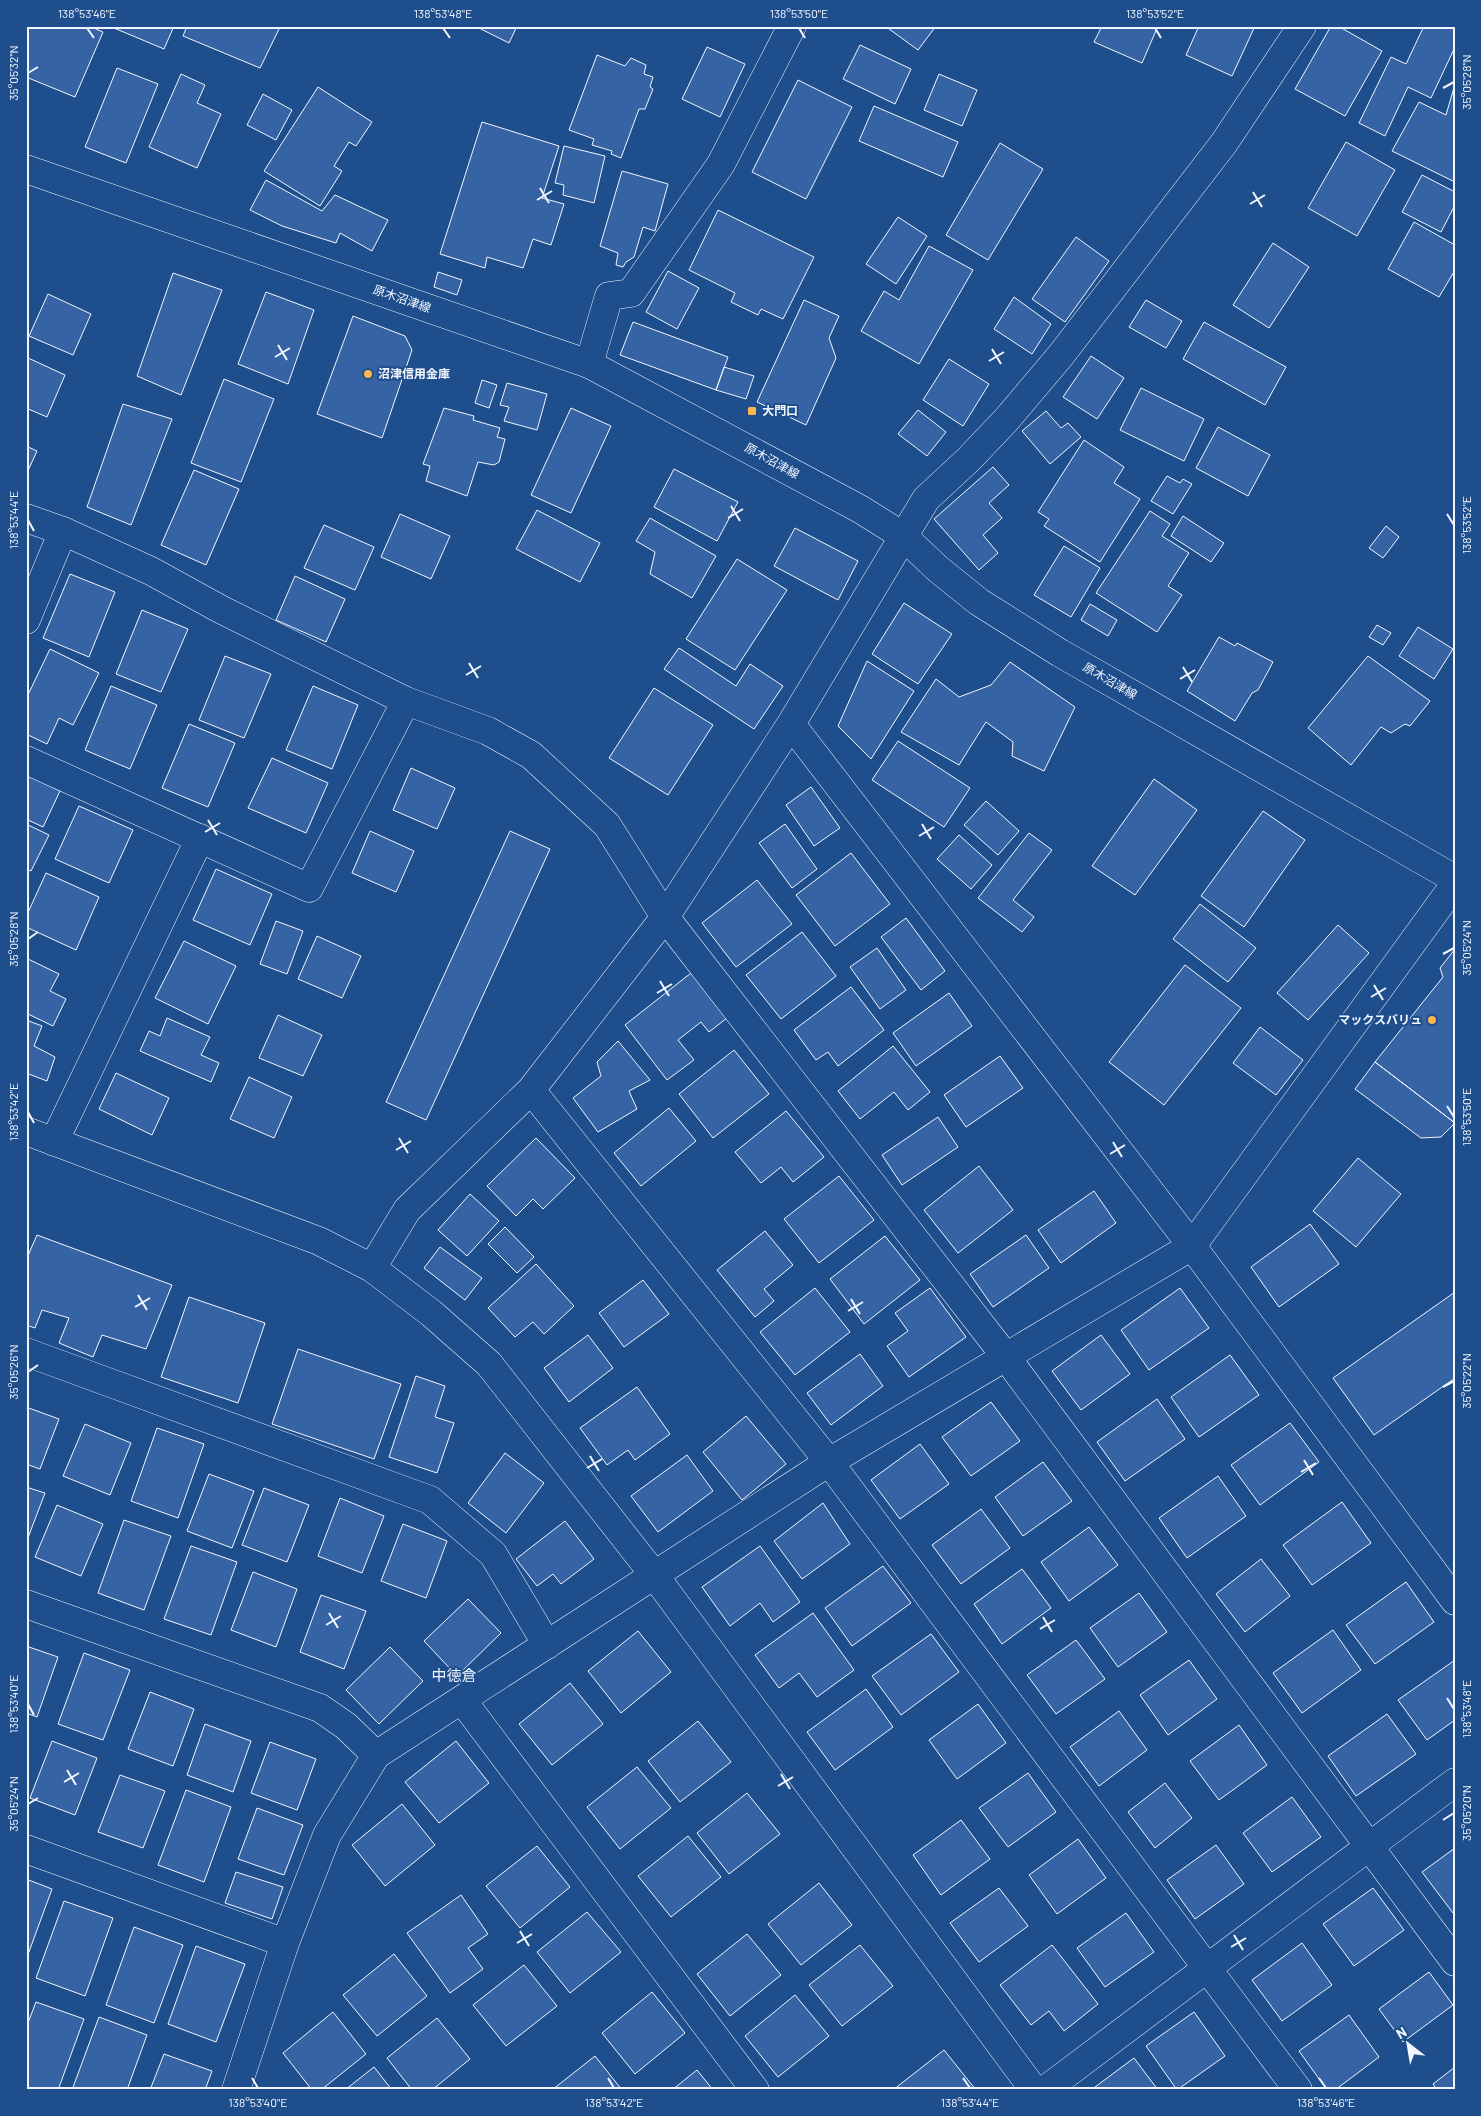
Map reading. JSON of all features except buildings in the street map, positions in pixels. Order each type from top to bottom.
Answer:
[{"type":"street","points":[[589,364],[609,296],[631,293],[721,164],[792,26]]},
{"type":"street","points":[[372,1268],[407,1210],[531,1090],[665,916],[791,724],[926,499],[969,459],[1008,418],[1062,355],[1224,143],[1302,26]]},
{"type":"street","name":"原木沼津線","points":[[26,170],[589,364],[860,509],[903,536],[938,569],[979,602],[1060,652],[1455,879]]},
{"type":"street","points":[[26,518],[63,531],[151,571],[222,610],[406,701],[488,731],[531,755],[607,825],[665,916],[1006,1357],[1455,1962]]},
{"type":"street","points":[[26,620],[63,531]]},
{"type":"street","points":[[26,760],[309,888],[406,701]]},
{"type":"street","points":[[791,724],[1192,1246],[1455,1601]]},
{"type":"street","points":[[54,1142],[200,838]]},
{"type":"street","points":[[236,2090],[285,1943],[327,1835],[376,1756],[829,1462],[1192,1246],[1455,884]]},
{"type":"street","points":[[531,1090],[829,1462],[1298,2090]]},
{"type":"street","points":[[26,1131],[320,1241],[372,1268],[431,1313],[489,1364],[655,1576],[1034,2090]]},
{"type":"street","points":[[26,1352],[430,1500],[493,1554],[547,1645]]},
{"type":"street","points":[[26,1604],[320,1708],[346,1726],[376,1756]]},
{"type":"street","points":[[462,1700],[754,2090]]},
{"type":"street","points":[[1045,2090],[1455,1782]]},
{"type":"street","points":[[26,1849],[285,1943]]},
{"type":"place","name":"沼津信用金庫","points":[[368,374]]},
{"type":"place","name":"大門口","points":[[752,411]]},
{"type":"place","name":"マックスバリュ","points":[[1432,1020]]},
{"type":"district","name":"中徳倉","points":[[454,1676]]}]
